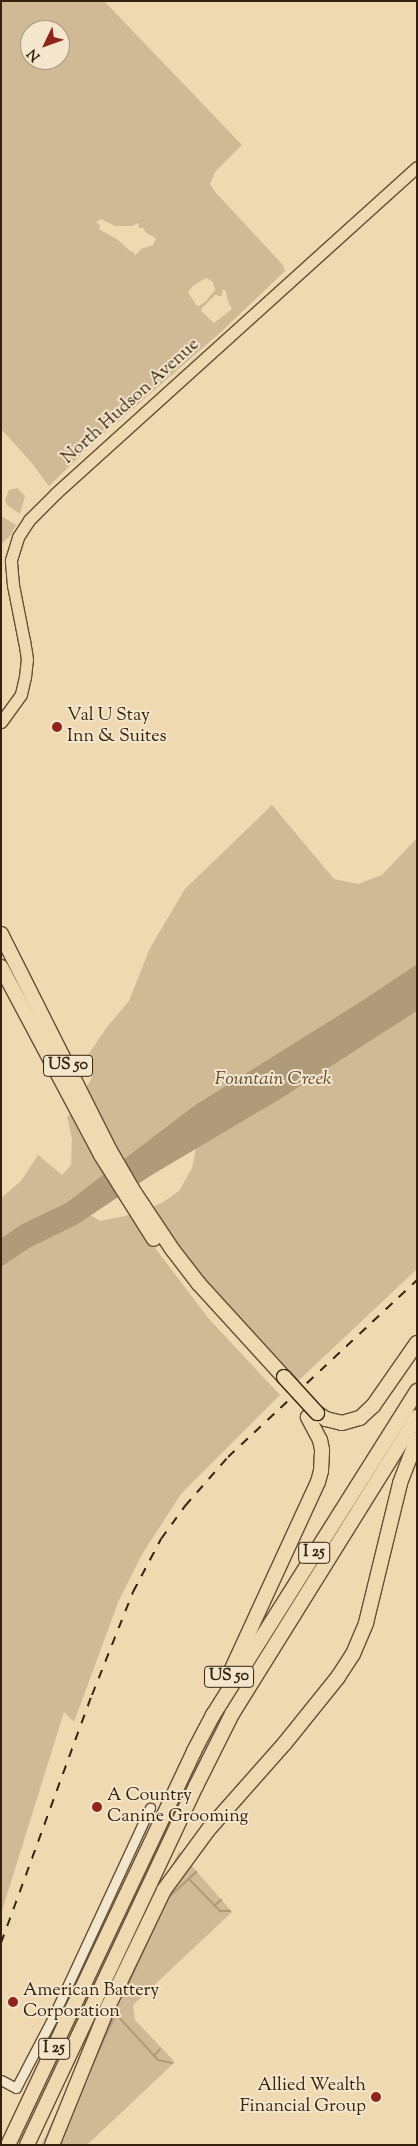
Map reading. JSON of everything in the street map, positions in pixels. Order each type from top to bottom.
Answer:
[{"type":"highway","name":"US 50","points":[[1,934],[106,1152]]},
{"type":"highway","name":"US 50","points":[[1,967],[106,1152],[134,1192],[168,1252],[225,1314],[313,1420],[322,1450],[318,1482],[245,1639],[213,1715]]},
{"type":"highway","points":[[313,1420],[326,1419],[342,1423],[360,1418],[373,1406],[417,1343]]},
{"type":"highway","name":"I 25","points":[[8,2145],[194,1751],[213,1715],[417,1391]]},
{"type":"highway","name":"I 25","points":[[27,2145],[232,1714],[417,1417]]},
{"type":"highway","points":[[52,2145],[108,2007],[164,1890],[208,1830],[285,1742],[338,1677],[353,1654],[366,1623],[400,1484],[417,1439]]},
{"type":"main road","name":"North Hudson Avenue","points":[[1,722],[21,694],[27,659],[13,585],[6,560],[29,520],[56,493],[417,167]]},
{"type":"street","points":[[1,2080],[16,2088],[52,2018],[150,1808]]},
{"type":"shaded area","points":[[1,1],[104,1],[242,145],[215,172],[210,184],[216,193],[283,265],[285,271],[222,331],[90,446],[49,486],[31,462],[1,429]],"holes":[[[101,219],[115,226],[132,226],[138,223],[139,228],[143,228],[146,233],[156,238],[153,245],[141,249],[135,256],[134,252],[99,229],[100,225],[96,222]],[[206,278],[213,282],[215,290],[199,306],[196,305],[188,292],[194,285]],[[222,290],[226,291],[227,299],[232,309],[214,323],[201,311],[215,295],[222,296]]]},
{"type":"shaded area","points":[[17,488],[25,496],[20,514],[7,505],[5,500],[9,490]]},
{"type":"shaded area","points":[[1,516],[16,525],[10,536],[1,544]]},
{"type":"shaded area","points":[[272,805],[334,879],[358,884],[382,875],[417,838],[417,964],[360,1002],[195,1105],[66,1203],[24,1223],[1,1238],[1,1198],[21,1181],[38,1155],[62,1175],[71,1165],[72,1139],[67,1117],[72,1113],[93,1076],[88,1055],[107,1027],[129,1001],[150,948],[185,889]]},
{"type":"shaded area","points":[[417,1011],[417,1269],[297,1382],[221,1301],[176,1246],[152,1207],[162,1203],[179,1191],[192,1168],[196,1148],[282,1098]]},
{"type":"shaded area","points":[[90,1215],[100,1221],[130,1215],[209,1319],[280,1395],[181,1494],[141,1556],[119,1600],[74,1722],[64,1712],[1,1914],[1,1267],[31,1247]]},
{"type":"shaded area","points":[[179,1851],[232,1912],[133,2005],[135,2020],[175,2062],[87,2145],[41,2145]]},
{"type":"water","name":"Fountain Creek","points":[[417,964],[417,1011],[282,1098],[150,1176],[76,1225],[31,1247],[1,1267],[1,1238],[24,1223],[66,1203],[195,1105],[360,1002]]},
{"type":"waterway","points":[[124,1993],[167,1899],[196,1872]]},
{"type":"waterway","points":[[189,1879],[220,1911],[230,1911]]},
{"type":"waterway","points":[[215,1905],[221,1900]]},
{"type":"waterway","points":[[89,2072],[118,2009]]},
{"type":"waterway","points":[[116,2014],[158,2060],[172,2063]]},
{"type":"waterway","points":[[154,2056],[160,2049]]},
{"type":"railway","points":[[1,1943],[92,1695],[133,1592],[161,1539],[185,1506],[228,1457],[417,1280]]},
{"type":"place","name":"Val U Stay Inn & Suites","points":[[57,727]]},
{"type":"place","name":"A Country Canine Grooming","points":[[97,1807]]},
{"type":"place","name":"American Battery Corporation","points":[[13,2002]]},
{"type":"place","name":"Allied Wealth Financial Group","points":[[376,2097]]}]
